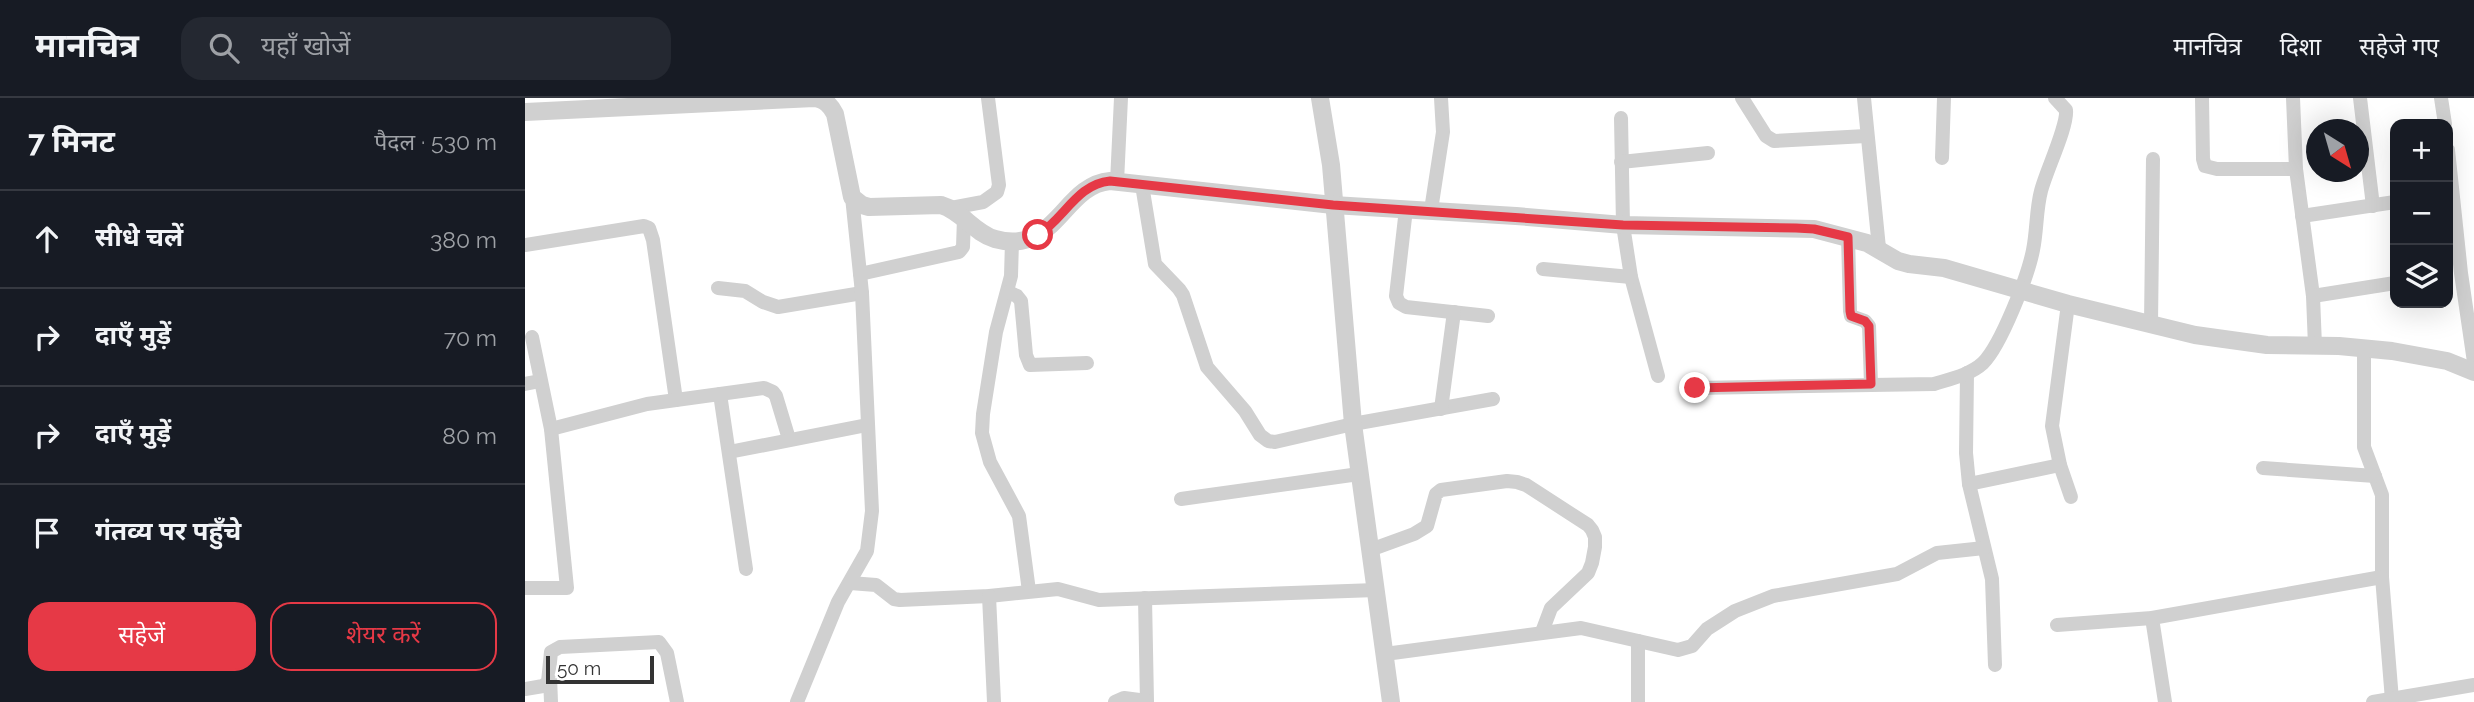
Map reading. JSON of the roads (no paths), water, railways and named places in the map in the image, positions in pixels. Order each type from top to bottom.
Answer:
[{"type":"street","points":[[525,112],[571,104],[814,98],[830,101],[852,197],[863,293],[872,510],[867,551],[838,602],[797,702]]},
{"type":"street","points":[[957,213],[983,202],[997,192],[999,185],[988,98]]},
{"type":"street","points":[[1117,181],[1121,98]]},
{"type":"street","points":[[1320,98],[1328,139],[1353,424],[1391,702]]},
{"type":"street","points":[[1431,211],[1443,132],[1441,98]]},
{"type":"street","points":[[1742,98],[1766,136],[1774,141],[1866,136]]},
{"type":"street","points":[[1864,98],[1879,248]]},
{"type":"street","points":[[1942,158],[1944,98]]},
{"type":"street","points":[[1695,388],[1934,384],[1967,373],[1981,364],[1997,344],[2034,248],[2040,195],[2066,121],[2066,110],[2055,98]]},
{"type":"street","points":[[2202,98],[2205,166],[2217,169],[2296,169]]},
{"type":"street","points":[[2293,98],[2296,169],[2313,296],[2315,346]]},
{"type":"street","points":[[2360,98],[2373,206]]},
{"type":"street","points":[[2441,98],[2444,119]]},
{"type":"street","points":[[1621,118],[1623,225],[1631,277],[1658,376]]},
{"type":"street","points":[[1621,162],[1708,153]]},
{"type":"street","points":[[2151,324],[2153,159]]},
{"type":"street","points":[[852,197],[869,207],[927,203],[957,213],[983,234],[994,239],[1012,241],[1038,235],[1048,229],[1079,194],[1097,182],[1117,181],[1333,205],[1623,225],[1814,229],[1879,248],[1898,261],[1944,268],[2068,304],[2195,335],[2242,342],[2364,348],[2447,361],[2474,372]]},
{"type":"street","points":[[1142,185],[1155,264],[1183,296],[1207,367],[1245,411],[1260,435],[1268,441],[1275,442],[1353,424],[1493,399]]},
{"type":"street","points":[[2302,216],[2390,203]]},
{"type":"street","points":[[1406,209],[1396,296],[1399,303],[1406,307],[1488,316]]},
{"type":"street","points":[[860,274],[959,252],[963,247],[957,213]]},
{"type":"street","points":[[525,245],[644,226],[649,228],[653,240],[675,400]]},
{"type":"street","points":[[1848,237],[1850,311],[1851,316],[1865,321],[1869,326],[1871,384]]},
{"type":"street","points":[[1012,241],[1011,276],[996,332],[982,433],[990,462],[1019,516],[1029,591]]},
{"type":"street","points":[[2453,245],[2454,274],[2474,362]]},
{"type":"street","points":[[1543,269],[1631,277]]},
{"type":"street","points":[[2313,296],[2390,284]]},
{"type":"street","points":[[718,288],[745,291],[763,303],[778,307],[863,293]]},
{"type":"street","points":[[1008,292],[1021,301],[1026,355],[1030,365],[1087,363]]},
{"type":"street","points":[[2068,304],[2052,426],[2060,465],[2071,497]]},
{"type":"street","points":[[1441,409],[1454,312]]},
{"type":"street","points":[[525,588],[566,588],[551,429],[532,383],[532,337]]},
{"type":"street","points":[[2364,348],[2364,447],[2382,495],[2382,577],[2392,700]]},
{"type":"street","points":[[1967,373],[1966,453],[1969,484],[1994,596],[1995,665]]},
{"type":"street","points":[[551,429],[647,404],[764,388],[776,396],[789,439]]},
{"type":"street","points":[[720,394],[747,569]]},
{"type":"street","points":[[729,452],[867,425]]},
{"type":"street","points":[[1969,484],[2060,465]]},
{"type":"street","points":[[2263,468],[2375,476]]},
{"type":"street","points":[[1181,499],[1359,474]]},
{"type":"street","points":[[1370,550],[1414,534],[1427,526],[1436,494],[1441,490],[1507,481],[1526,485],[1588,525],[1595,537],[1588,573],[1551,608],[1542,632]]},
{"type":"street","points":[[1385,654],[1581,628],[1678,650],[1686,649],[1717,621],[1751,603],[1773,596],[1897,574],[1937,552],[1984,548]]},
{"type":"street","points":[[2057,625],[2152,618],[2382,577]]},
{"type":"street","points":[[850,583],[876,585],[894,599],[900,600],[989,596],[1058,589],[1099,600],[1376,590]]},
{"type":"street","points":[[989,596],[994,702]]},
{"type":"street","points":[[1115,702],[1124,698],[1147,701],[1145,598]]},
{"type":"street","points":[[2152,618],[2165,702]]},
{"type":"street","points":[[1638,641],[1638,702]]},
{"type":"street","points":[[551,702],[551,652],[559,647],[632,642],[659,642],[667,653],[677,702]]},
{"type":"street","points":[[525,690],[543,686],[550,677]]},
{"type":"street","points":[[2374,702],[2444,696],[2474,685]]}]
